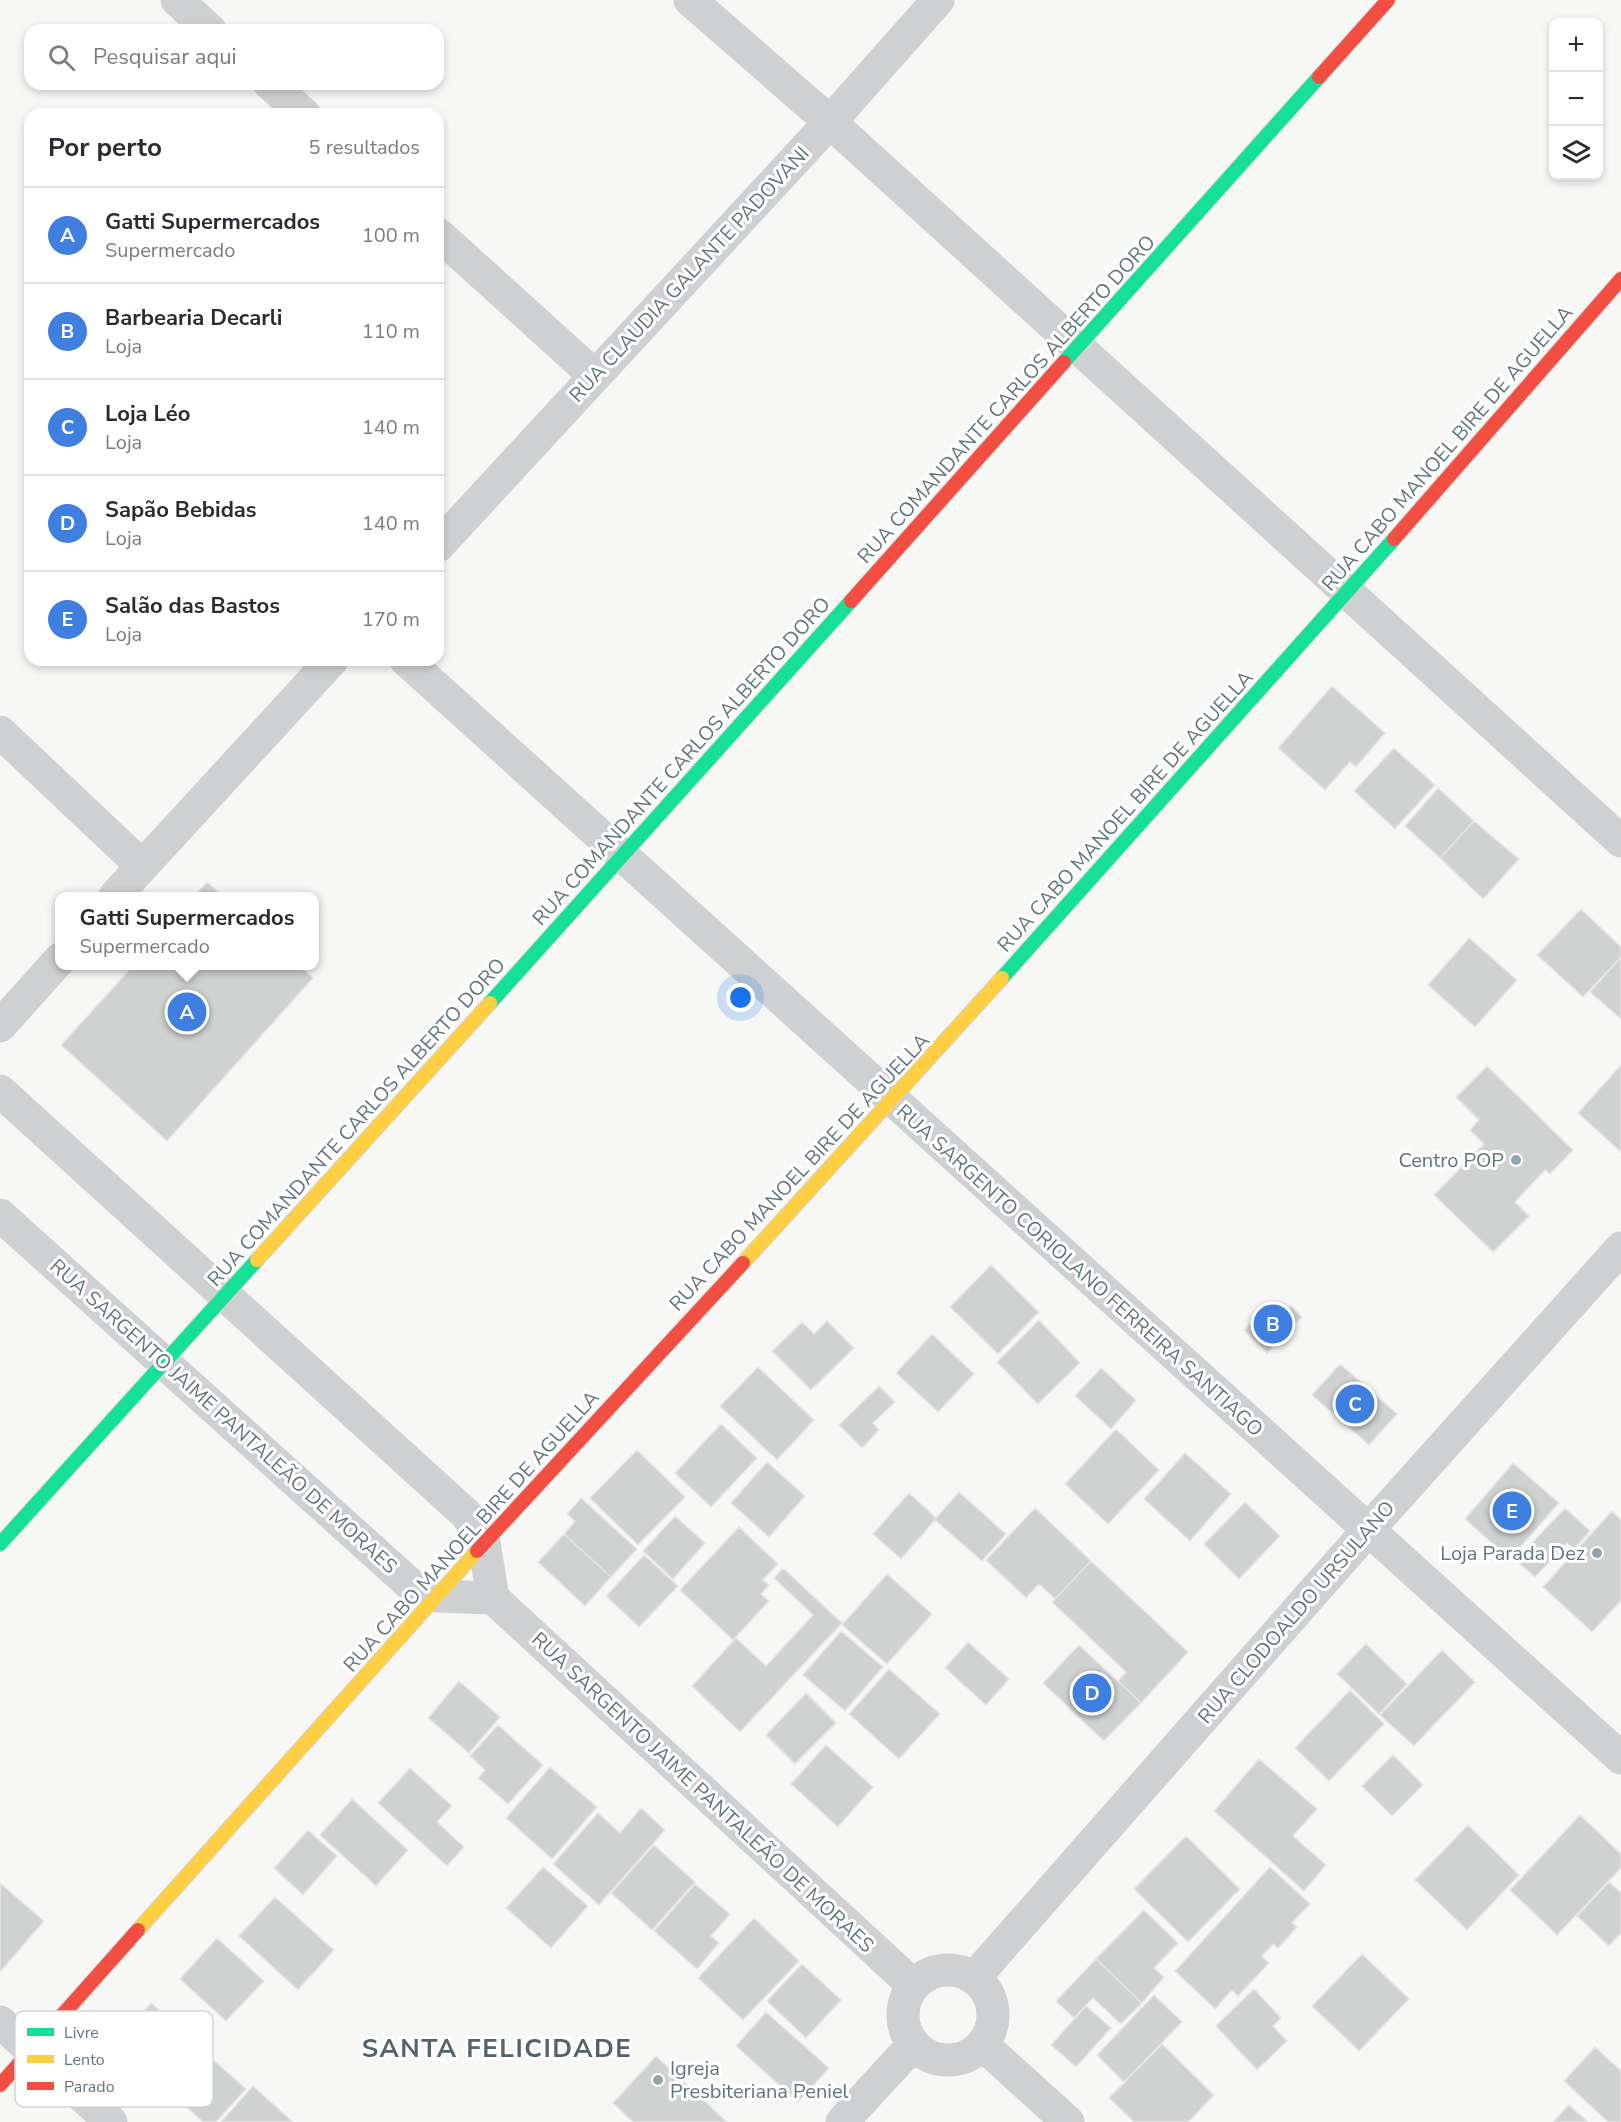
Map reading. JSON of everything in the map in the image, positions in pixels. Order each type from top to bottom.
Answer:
[{"type":"street","points":[[177,0],[203,24]]},
{"type":"street","points":[[690,0],[830,122],[1621,841]]},
{"type":"street","name":"RUA CLAUDIA GALANTE PADOVANI","points":[[444,540],[830,122],[938,0]]},
{"type":"street","name":"RUA COMANDANTE CARLOS ALBERTO DORO","points":[[0,1544],[623,856],[1388,0]]},
{"type":"street","points":[[277,90],[297,108]]},
{"type":"street","points":[[444,239],[595,376]]},
{"type":"street","name":"RUA CABO MANOEL BIRE DE AGUELLA","points":[[66,2011],[484,1543],[893,1100],[1347,592],[1621,279]]},
{"type":"street","points":[[119,892],[326,666]]},
{"type":"street","name":"RUA SARGENTO CORIOLANO FERREIRA SANTIAGO","points":[[413,666],[1621,1758]]},
{"type":"street","points":[[0,732],[142,866]]},
{"type":"street","points":[[0,1026],[55,965]]},
{"type":"street","points":[[0,1090],[225,1298],[466,1515],[484,1543],[493,1598]]},
{"type":"street","name":"RUA SARGENTO JAIME PANTALEÃO DE MORAES","points":[[0,1215],[411,1586],[438,1596],[493,1598],[913,1985]]},
{"type":"street","name":"RUA CLODOALDO URSULANO","points":[[975,1977],[1368,1530],[1621,1248]]},
{"type":"street","points":[[946,1969],[975,1977],[985,1988],[993,2009],[991,2032],[983,2045],[970,2055],[948,2060],[926,2055],[913,2045],[902,2018],[903,2003],[913,1985],[932,1972],[946,1969]]},
{"type":"street","points":[[0,2022],[15,2036]]},
{"type":"street","points":[[842,2122],[913,2045]]},
{"type":"street","points":[[983,2045],[1068,2122]]},
{"type":"street","name":"RUA CABO MANOEL BIRE DE AGUELLA","points":[[0,2085],[15,2068]]},
{"type":"street","points":[[94,2107],[111,2122]]},
{"type":"building","points":[[1332,686],[1385,733],[1356,767],[1350,762],[1325,790],[1278,748]]},
{"type":"building","points":[[1394,748],[1435,785],[1395,829],[1354,791]]},
{"type":"building","points":[[1438,788],[1474,821],[1440,858],[1405,826]]},
{"type":"building","points":[[1474,821],[1519,859],[1483,899],[1440,858]]},
{"type":"building","points":[[207,882],[218,892],[198,892]]},
{"type":"building","points":[[1581,909],[1621,947],[1621,957],[1583,997],[1537,955]]},
{"type":"building","points":[[1469,938],[1517,980],[1475,1027],[1428,985]]},
{"type":"building","points":[[1621,957],[1621,1019],[1590,992]]},
{"type":"building","points":[[129,970],[304,970],[313,978],[167,1141],[61,1045]]},
{"type":"building","points":[[1621,1065],[1621,1152],[1578,1113]]},
{"type":"building","name":"Centro POP","points":[[1487,1066],[1573,1150],[1550,1174],[1545,1170],[1515,1202],[1529,1216],[1493,1252],[1434,1195],[1484,1144],[1470,1130],[1479,1120],[1456,1097]]},
{"type":"building","points":[[991,1265],[1039,1312],[998,1354],[950,1307]]},
{"type":"building","points":[[1271,1303],[1283,1315],[1291,1306],[1302,1317],[1267,1353],[1244,1330]]},
{"type":"building","points":[[1039,1320],[1080,1363],[1038,1404],[997,1362]]},
{"type":"building","points":[[827,1321],[854,1348],[811,1390],[772,1351],[802,1322],[814,1334]]},
{"type":"building","points":[[932,1334],[974,1374],[938,1412],[896,1373]]},
{"type":"building","points":[[1340,1364],[1397,1414],[1369,1445],[1312,1395]]},
{"type":"building","points":[[758,1367],[814,1420],[777,1460],[720,1406]]},
{"type":"building","points":[[1101,1368],[1136,1400],[1111,1429],[1075,1396]]},
{"type":"building","points":[[879,1386],[895,1402],[873,1423],[879,1430],[862,1448],[839,1425]]},
{"type":"building","points":[[721,1424],[757,1458],[711,1507],[675,1473]]},
{"type":"building","points":[[1116,1429],[1159,1470],[1108,1524],[1065,1484]]},
{"type":"building","points":[[637,1450],[685,1497],[638,1545],[590,1498]]},
{"type":"building","points":[[1185,1453],[1231,1494],[1190,1541],[1144,1499]]},
{"type":"building","points":[[767,1462],[805,1496],[769,1537],[731,1503]]},
{"type":"building","points":[[1513,1463],[1559,1503],[1510,1559],[1465,1519]]},
{"type":"building","points":[[959,1492],[1006,1534],[982,1561],[935,1520],[901,1559],[873,1534],[909,1493],[936,1518]]},
{"type":"building","points":[[581,1498],[637,1549],[611,1577],[564,1534],[575,1521],[567,1514]]},
{"type":"building","points":[[1245,1502],[1280,1536],[1239,1579],[1204,1544]]},
{"type":"building","points":[[1035,1508],[1091,1561],[1055,1599],[1039,1584],[1026,1598],[986,1560]]},
{"type":"building","points":[[1565,1508],[1590,1531],[1574,1549],[1567,1543],[1535,1577],[1516,1560]]},
{"type":"building","name":"Loja Parada Dez","points":[[1612,1511],[1621,1520],[1621,1601],[1592,1632],[1543,1587]]},
{"type":"building","points":[[675,1516],[705,1543],[673,1579],[643,1551]]},
{"type":"building","points":[[739,1527],[778,1564],[763,1580],[769,1585],[761,1594],[769,1601],[733,1640],[680,1590]]},
{"type":"building","points":[[564,1534],[611,1577],[585,1606],[538,1562]]},
{"type":"building","points":[[644,1555],[678,1586],[639,1627],[606,1596]]},
{"type":"building","points":[[1091,1561],[1188,1652],[1141,1703],[1118,1681],[1126,1672],[1052,1602]]},
{"type":"building","points":[[783,1568],[842,1623],[740,1732],[692,1686],[736,1638],[766,1666],[813,1615],[774,1578]]},
{"type":"building","points":[[887,1574],[932,1614],[887,1664],[842,1625]]},
{"type":"building","points":[[841,1631],[883,1667],[845,1711],[803,1675]]},
{"type":"building","points":[[968,1642],[1009,1679],[986,1705],[945,1668]]},
{"type":"building","points":[[1366,1644],[1407,1684],[1379,1714],[1337,1674]]},
{"type":"building","points":[[1079,1645],[1141,1703],[1104,1741],[1043,1683]]},
{"type":"building","points":[[1442,1650],[1475,1682],[1414,1746],[1380,1715]]},
{"type":"building","points":[[889,1669],[940,1714],[899,1759],[849,1714]]},
{"type":"building","points":[[459,1681],[500,1717],[469,1753],[428,1718]]},
{"type":"building","points":[[1350,1690],[1384,1724],[1329,1781],[1295,1748]]},
{"type":"building","points":[[806,1693],[836,1723],[795,1764],[766,1735]]},
{"type":"building","points":[[498,1725],[543,1765],[508,1804],[478,1778],[485,1770],[470,1756]]},
{"type":"building","points":[[826,1745],[873,1787],[838,1827],[791,1784]]},
{"type":"building","points":[[1393,1755],[1423,1785],[1392,1816],[1362,1786]]},
{"type":"building","points":[[1259,1759],[1317,1809],[1293,1836],[1326,1865],[1304,1891],[1214,1811]]},
{"type":"building","points":[[550,1767],[597,1807],[552,1859],[506,1818]]},
{"type":"building","points":[[410,1768],[452,1806],[437,1822],[464,1847],[447,1866],[378,1803]]},
{"type":"building","points":[[352,1799],[408,1850],[376,1886],[320,1835]]},
{"type":"building","points":[[641,1808],[665,1830],[599,1905],[553,1864],[598,1813],[620,1833]]},
{"type":"building","points":[[1580,1815],[1621,1854],[1621,1868],[1557,1935],[1510,1890]]},
{"type":"building","points":[[1468,1825],[1519,1875],[1467,1930],[1415,1880]]},
{"type":"building","points":[[308,1830],[337,1856],[303,1895],[274,1868]]},
{"type":"building","points":[[1186,1836],[1240,1889],[1188,1942],[1134,1889]]},
{"type":"building","points":[[654,1845],[695,1882],[652,1930],[611,1893]]},
{"type":"building","points":[[543,1867],[588,1906],[551,1948],[506,1908]]},
{"type":"building","points":[[1270,1867],[1310,1904],[1292,1923],[1297,1927],[1278,1948],[1273,1944],[1262,1956],[1269,1963],[1238,1996],[1232,1990],[1215,2009],[1175,1971]]},
{"type":"building","points":[[1609,1882],[1621,1893],[1621,1933],[1609,1946],[1577,1916]]},
{"type":"building","points":[[0,1883],[44,1921],[0,1972]]},
{"type":"building","points":[[695,1884],[730,1914],[711,1936],[719,1943],[697,1969],[654,1931]]},
{"type":"building","points":[[275,1897],[334,1950],[298,1990],[239,1936]]},
{"type":"building","points":[[1144,1910],[1178,1943],[1154,1968],[1164,1977],[1142,2003],[1096,1959]]},
{"type":"building","points":[[754,1918],[799,1961],[743,2020],[698,1978]]},
{"type":"building","points":[[217,1938],[264,1981],[226,2021],[180,1979]]},
{"type":"building","points":[[1362,1954],[1409,1999],[1359,2051],[1312,2006]]},
{"type":"building","points":[[1096,1959],[1142,2003],[1121,2024],[1093,1998],[1074,2018],[1056,2001]]},
{"type":"building","points":[[802,1964],[841,2000],[806,2038],[767,2001]]},
{"type":"building","points":[[1254,1989],[1281,2018],[1273,2026],[1287,2041],[1257,2070],[1216,2026]]},
{"type":"building","points":[[1154,1995],[1182,2022],[1124,2082],[1097,2055]]},
{"type":"building","points":[[151,2003],[160,2011],[144,2011]]},
{"type":"building","points":[[1086,2006],[1111,2028],[1076,2067],[1051,2045]]},
{"type":"building","points":[[766,2012],[829,2068],[798,2102],[736,2046]]},
{"type":"building","points":[[1162,2044],[1214,2095],[1188,2122],[1134,2122],[1109,2098]]},
{"type":"building","points":[[1595,2047],[1621,2071],[1621,2122],[1608,2122],[1564,2081]]},
{"type":"building","name":"Igreja Presbiteriana Peniel","points":[[656,2056],[727,2122],[633,2122],[613,2103]]},
{"type":"building","points":[[213,2060],[246,2089],[216,2122],[203,2122],[187,2107],[213,2107]]},
{"type":"building","points":[[253,2086],[293,2122],[221,2122]]},
{"type":"building","points":[[1569,2105],[1588,2122],[1553,2122]]},
{"type":"traffic: fast","points":[[1064,362],[1319,77]]},
{"type":"traffic: fast","points":[[1002,978],[1394,539]]},
{"type":"traffic: fast","points":[[490,1003],[851,601]]},
{"type":"traffic: fast","points":[[0,1544],[257,1260]]},
{"type":"traffic: slow","points":[[743,1263],[1002,978]]},
{"type":"traffic: slow","points":[[257,1260],[490,1003]]},
{"type":"traffic: slow","points":[[138,1930],[477,1551]]},
{"type":"traffic: jam","points":[[1319,77],[1388,0]]},
{"type":"traffic: jam","points":[[1394,539],[1621,279]]},
{"type":"traffic: jam","points":[[851,601],[1064,362]]},
{"type":"traffic: jam","points":[[477,1551],[743,1263]]},
{"type":"traffic: jam","points":[[66,2011],[138,1930]]},
{"type":"traffic: jam","points":[[0,2085],[15,2068]]},
{"type":"place","name":"Gatti Supermercados","points":[[187,1012]]},
{"type":"place","name":"Centro POP","points":[[1516,1160]]},
{"type":"place","name":"Barbearia Decarli","points":[[1273,1324]]},
{"type":"place","name":"Loja Léo","points":[[1355,1404]]},
{"type":"place","name":"Salão das Bastos","points":[[1512,1511]]},
{"type":"place","name":"Loja Parada Dez","points":[[1597,1553]]},
{"type":"place","name":"Sapão Bebidas","points":[[1092,1693]]},
{"type":"place","name":"Igreja Presbiteriana Peniel","points":[[658,2080]]},
{"type":"district","name":"SANTA FELICIDADE","points":[[497,2048]]}]
